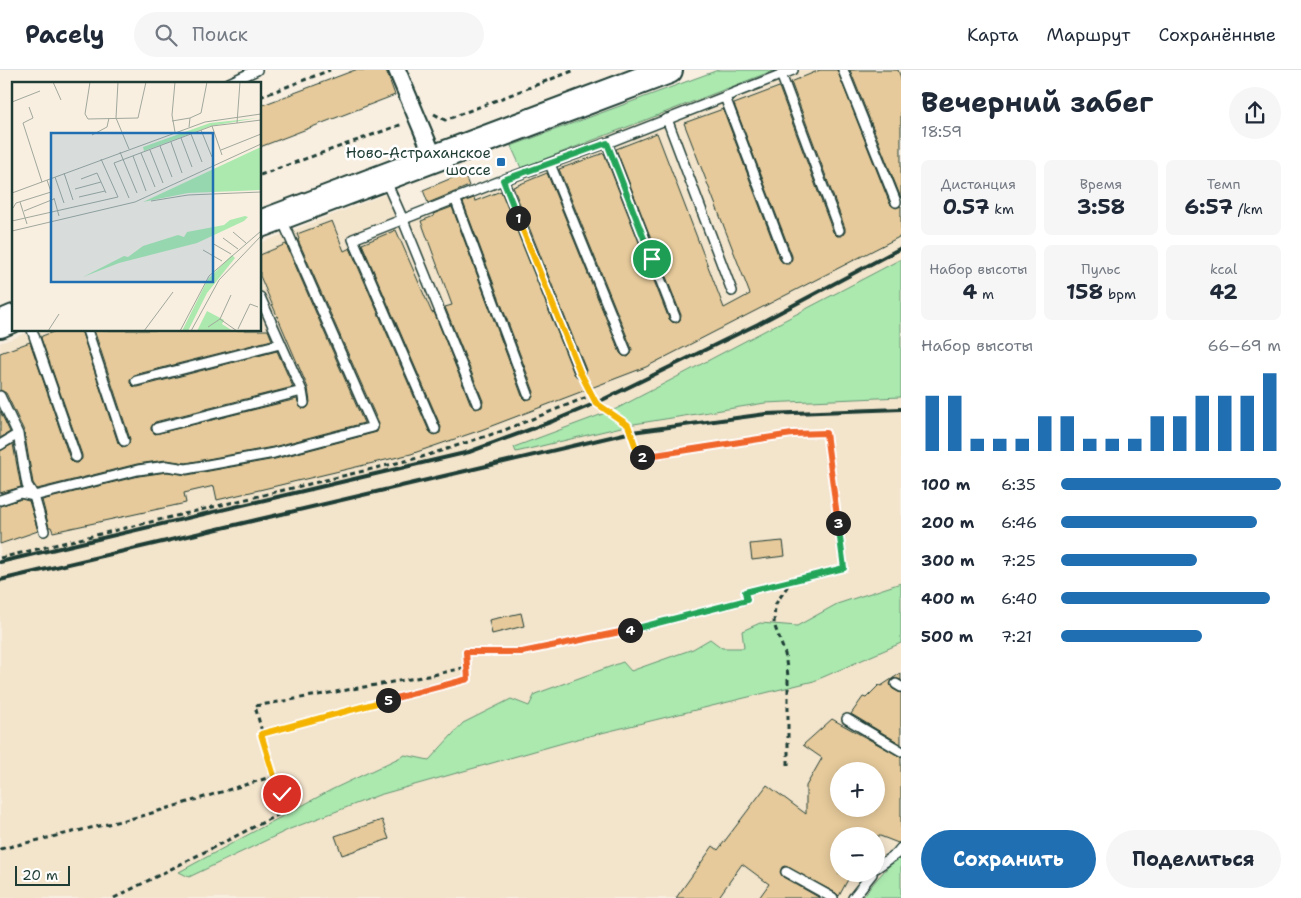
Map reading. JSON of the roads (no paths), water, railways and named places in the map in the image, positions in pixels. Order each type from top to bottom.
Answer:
[{"type":"main road","points":[[271,220],[669,70]]},
{"type":"main road","points":[[0,324],[12,319]]},
{"type":"street","points":[[397,70],[434,158]]},
{"type":"lane","points":[[231,82],[258,70]]},
{"type":"lane","points":[[435,429],[353,239],[455,198],[607,143],[793,70]]},
{"type":"lane","points":[[843,70],[896,202]]},
{"type":"lane","points":[[781,74],[839,230]]},
{"type":"lane","points":[[725,96],[786,258]]},
{"type":"lane","points":[[667,119],[732,291]]},
{"type":"lane","points":[[607,143],[675,317]]},
{"type":"lane","points":[[550,164],[626,350]]},
{"type":"lane","points":[[384,177],[478,403]]},
{"type":"lane","points":[[503,180],[580,372]]},
{"type":"lane","points":[[455,198],[528,394]]},
{"type":"lane","points":[[0,500],[21,493],[34,496],[138,470],[167,466],[186,469],[274,453],[373,427],[271,220]]},
{"type":"lane","points":[[261,299],[302,391],[304,404]]},
{"type":"lane","points":[[32,331],[76,457]]},
{"type":"lane","points":[[87,331],[124,441]]},
{"type":"lane","points":[[136,381],[280,344]]},
{"type":"lane","points":[[157,428],[302,391]]},
{"type":"lane","points":[[0,396],[18,434],[27,485],[34,496],[44,531]]},
{"type":"lane","points":[[0,445],[18,434]]},
{"type":"lane","points":[[848,719],[901,752]]},
{"type":"lane","points":[[885,862],[901,848]]},
{"type":"lane","points":[[786,872],[833,898]]},
{"type":"lane","points":[[853,898],[866,882]]},
{"type":"railway","points":[[0,562],[469,452],[596,403],[758,324],[901,248]]},
{"type":"railway","points":[[0,580],[632,432],[766,414],[901,409]]},
{"type":"place","name":"Ново-Астраханское шоссе","points":[[501,162]]}]
